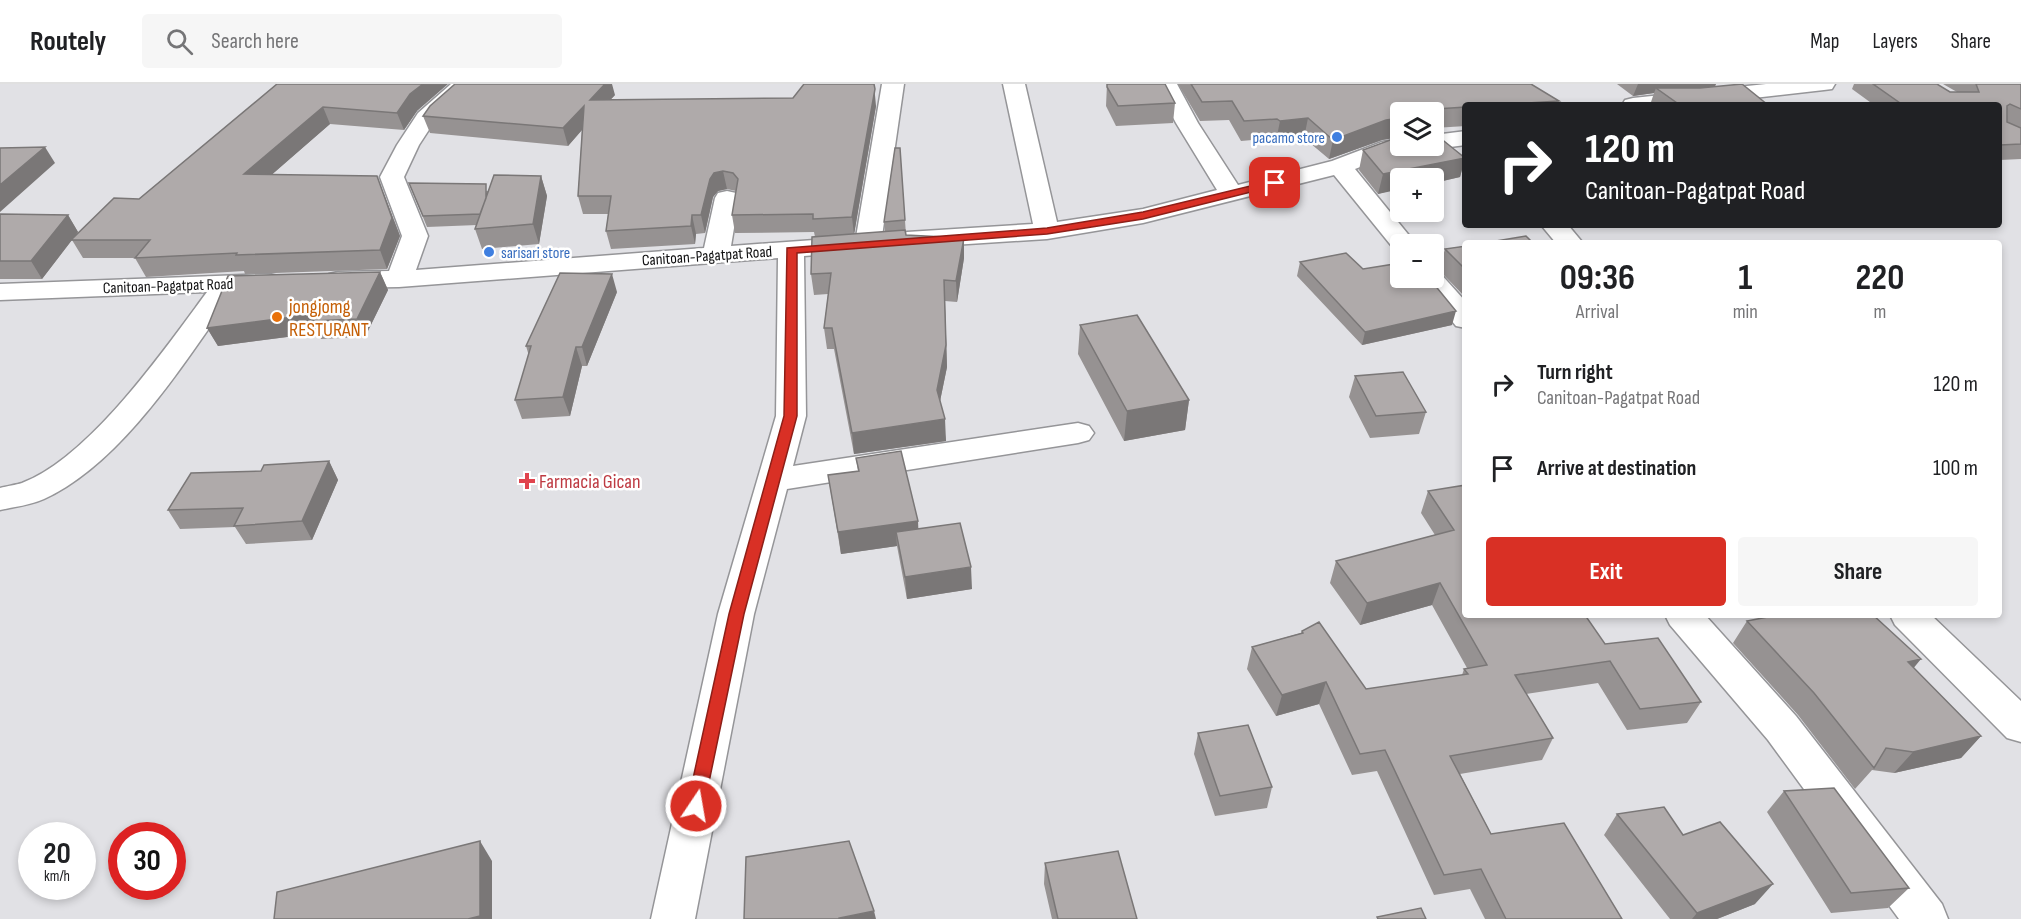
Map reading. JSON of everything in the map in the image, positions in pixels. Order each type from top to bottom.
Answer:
[{"type":"street","points":[[399,279],[416,236],[392,177],[408,145],[426,118],[464,84]]},
{"type":"street","points":[[868,243],[893,84]]},
{"type":"street","points":[[1014,84],[1047,231]]},
{"type":"street","points":[[1166,84],[1187,123],[1232,194]]},
{"type":"street","points":[[1649,102],[1717,89],[1824,84]]},
{"type":"street","points":[[1444,141],[1462,138]]},
{"type":"street","name":"Canitoan-Pagatpat Road","points":[[0,292],[399,279],[1047,231],[1143,216],[1340,166],[1390,147]]},
{"type":"street","points":[[1340,166],[1395,234]]},
{"type":"street","points":[[716,254],[727,198]]},
{"type":"street","points":[[1557,228],[1567,240]]},
{"type":"street","points":[[673,919],[736,614],[775,480],[790,416],[791,250]]},
{"type":"street","points":[[0,499],[31,492],[71,469],[108,436],[147,392],[227,283]]},
{"type":"street","points":[[1439,288],[1462,315]]},
{"type":"street","points":[[775,480],[1078,433]]},
{"type":"street","points":[[1686,618],[1782,728],[1926,919]]},
{"type":"street","points":[[1911,618],[2021,726]]},
{"type":"building","points":[[277,84],[423,84],[410,94],[397,113],[323,107],[244,174],[377,176],[392,218],[380,250],[135,258],[150,240],[71,240],[114,198],[139,199]]},
{"type":"building","points":[[455,84],[605,84],[590,100],[793,98],[804,84],[874,84],[875,89],[852,217],[813,219],[813,214],[732,215],[738,179],[733,173],[723,171],[714,173],[710,179],[701,215],[692,215],[691,226],[606,231],[611,196],[578,196],[584,106],[563,128],[423,116],[430,106]]},
{"type":"building","points":[[1107,84],[1165,84],[1175,103],[1118,106]]},
{"type":"building","points":[[1191,84],[1531,84],[1559,101],[1462,102],[1462,107],[1444,108],[1444,102],[1390,102],[1390,119],[1333,140],[1308,118],[1244,121],[1232,101],[1202,102]]},
{"type":"building","points":[[1742,84],[1764,102],[1676,102],[1656,88],[1700,88]]},
{"type":"building","points":[[1873,84],[1937,84],[1950,92],[1979,92],[1976,84],[2021,84],[2021,109],[2010,104],[2007,106],[2007,122],[2021,128],[2021,144],[2002,145],[2002,102],[1899,102]]},
{"type":"building","points":[[1390,140],[1390,156],[1444,156],[1444,141],[1462,156],[1462,159],[1414,168],[1390,168],[1390,173],[1383,174],[1363,150]]},
{"type":"building","points":[[45,147],[0,185],[0,148]]},
{"type":"building","points":[[895,148],[900,148],[905,220],[884,222]]},
{"type":"building","points":[[494,175],[541,176],[533,224],[475,229]]},
{"type":"building","points":[[409,183],[486,184],[486,198],[480,214],[423,216]]},
{"type":"building","points":[[0,214],[68,215],[31,261],[0,261]]},
{"type":"building","points":[[905,230],[906,235],[964,238],[956,281],[944,280],[946,345],[937,390],[945,419],[852,433],[832,328],[824,328],[831,273],[811,274],[812,237]]},
{"type":"building","points":[[1526,236],[1530,240],[1502,240]]},
{"type":"building","points":[[1462,247],[1462,266],[1445,249]]},
{"type":"building","points":[[1346,253],[1363,269],[1390,265],[1390,288],[1437,288],[1456,311],[1365,332],[1300,262]]},
{"type":"building","points":[[380,272],[357,319],[312,321],[316,314],[207,328],[228,276]]},
{"type":"building","points":[[560,273],[612,274],[582,347],[576,347],[563,397],[515,400],[531,346],[526,346]]},
{"type":"building","points":[[1137,315],[1189,400],[1127,411],[1080,325]]},
{"type":"building","points":[[1403,372],[1426,412],[1376,416],[1355,376]]},
{"type":"building","points":[[901,451],[918,521],[838,532],[828,475],[859,471],[856,458]]},
{"type":"building","points":[[329,461],[302,521],[234,526],[243,508],[168,510],[191,473],[261,471],[264,465]]},
{"type":"building","points":[[1462,486],[1462,618],[1587,618],[1605,644],[1658,638],[1701,702],[1640,709],[1610,661],[1515,675],[1553,738],[1450,756],[1491,834],[1564,823],[1622,919],[1506,919],[1481,869],[1444,875],[1385,750],[1360,754],[1326,682],[1282,695],[1252,647],[1303,633],[1302,631],[1319,622],[1366,689],[1468,674],[1464,669],[1487,665],[1440,583],[1367,603],[1336,561],[1454,530],[1428,491]]},
{"type":"building","points":[[960,523],[971,567],[905,577],[896,532]]},
{"type":"building","points":[[1762,618],[1876,618],[1921,659],[1908,662],[1981,736],[1913,752],[1886,748],[1874,768],[1814,693],[1747,621]]},
{"type":"building","points":[[1248,725],[1272,787],[1220,796],[1198,733]]},
{"type":"building","points":[[1834,788],[1909,888],[1851,893],[1784,791]]},
{"type":"building","points":[[1664,807],[1683,835],[1720,822],[1773,884],[1697,913],[1617,814]]},
{"type":"building","points":[[480,841],[480,916],[468,919],[274,919],[277,892]]},
{"type":"building","points":[[849,841],[874,911],[839,919],[744,919],[746,857]]},
{"type":"building","points":[[1118,851],[1137,919],[1058,919],[1045,863]]},
{"type":"building","points":[[1421,908],[1426,919],[1378,919],[1377,917]]},
{"type":"place","name":"pacamo store","points":[[1337,137]]},
{"type":"place","name":"sarisari store","points":[[489,252]]},
{"type":"place","name":"jongjomg RESTURANT","points":[[277,317]]},
{"type":"place","name":"Farmacia Gican","points":[[527,481]]},
{"type":"route","points":[[696,806],[736,614],[775,480],[790,416],[791,250],[1047,231],[1143,216],[1275,183]]}]
